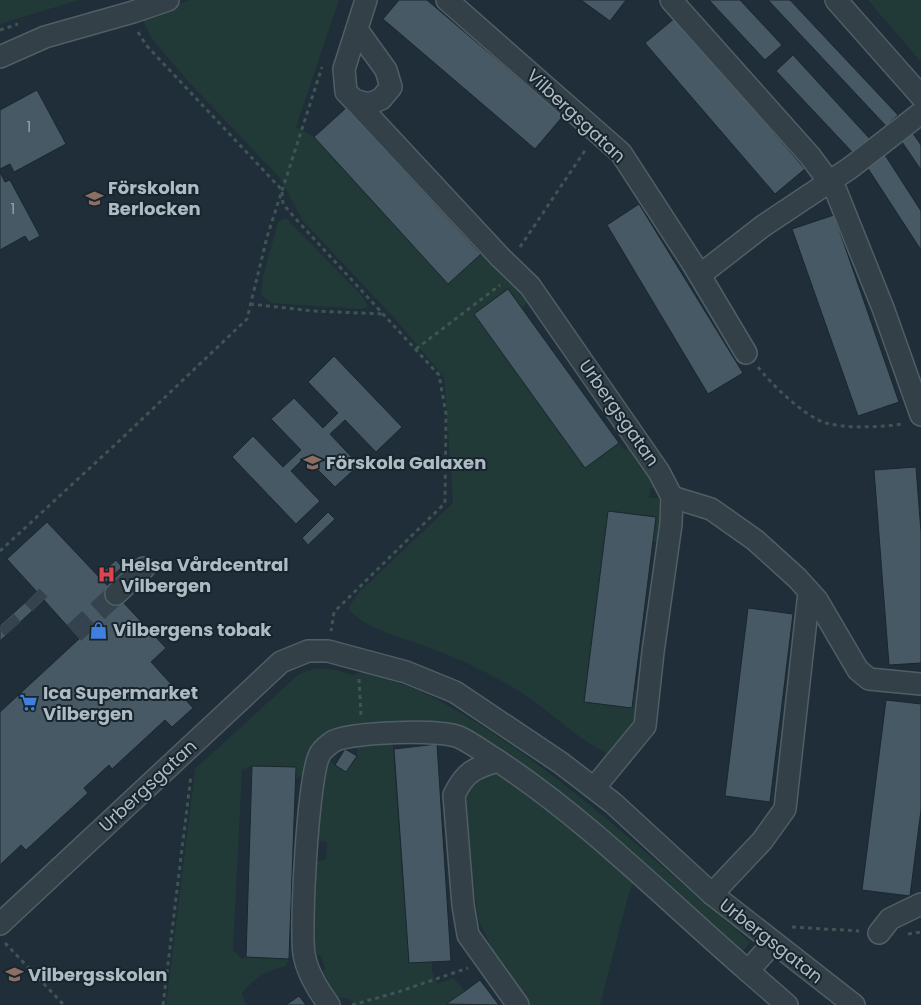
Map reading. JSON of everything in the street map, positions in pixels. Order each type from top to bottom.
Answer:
[{"type":"street","points":[[0,57],[45,37],[168,0]]},
{"type":"street","points":[[358,31],[386,70],[391,87],[381,99],[369,104],[354,100],[346,92],[344,69],[358,31],[366,0]]},
{"type":"street","name":"Vilbergsgatan","points":[[447,0],[621,154],[700,275],[746,353]]},
{"type":"street","points":[[671,0],[804,148],[829,181],[845,211],[913,419]]},
{"type":"street","points":[[836,0],[921,96]]},
{"type":"street","name":"Urbergsgatan","points":[[354,100],[530,286],[627,424],[659,472],[672,497],[671,524],[652,652],[645,726],[594,788]]},
{"type":"street","points":[[700,275],[762,226],[850,168],[921,113]]},
{"type":"street","points":[[672,497],[711,509],[756,540],[817,600],[858,670],[869,679],[921,684]]},
{"type":"street","points":[[116,594],[144,568]]},
{"type":"street","name":"Urbergsgatan","points":[[712,894],[762,840],[785,809],[809,592]]},
{"type":"street","name":"Urbergsgatan","points":[[0,924],[255,684],[281,662],[308,651],[328,651],[347,654],[406,672],[455,692],[561,763],[594,788],[712,894],[854,1005]]},
{"type":"street","points":[[329,1005],[308,969],[304,953],[303,918],[314,772],[320,753],[334,742],[362,736],[442,734],[458,737],[543,790],[787,1005]]},
{"type":"street","points":[[498,761],[476,768],[462,780],[454,795],[463,905],[468,935],[518,1005]]},
{"type":"street","points":[[879,933],[890,919],[921,904]]},
{"type":"street","points":[[748,972],[773,943]]},
{"type":"path","points":[[133,12],[136,28],[146,45],[282,190],[283,204],[294,217],[439,375],[446,414],[445,503],[334,612]]},
{"type":"path","points":[[0,550],[119,441],[247,319],[267,237],[324,63]]},
{"type":"path","points":[[416,349],[511,268],[529,236],[597,132]]},
{"type":"path","points":[[250,304],[312,311],[384,314]]},
{"type":"path","points":[[746,353],[766,377],[791,402],[824,422],[851,426],[913,419]]},
{"type":"path","points":[[357,673],[361,695],[362,736]]},
{"type":"path","points":[[163,1005],[193,767]]},
{"type":"path","points":[[0,937],[64,1005]]},
{"type":"path","points":[[352,1005],[444,978],[468,968],[484,958]]},
{"type":"green space","points":[[0,0],[79,0],[0,24]]},
{"type":"green space","points":[[189,0],[339,0],[296,127],[314,137],[448,283],[481,254],[468,241],[474,238],[529,299],[522,309],[508,289],[474,314],[585,468],[619,443],[624,450],[631,446],[660,484],[650,489],[649,498],[661,498],[664,506],[663,540],[653,542],[656,517],[608,511],[634,690],[640,692],[636,733],[611,756],[580,737],[531,699],[500,680],[453,657],[365,623],[348,608],[359,592],[453,503],[444,377],[397,321],[303,221],[279,177],[186,79],[152,39],[142,19]]},
{"type":"green space","points":[[868,0],[921,0],[921,62]]},
{"type":"green space","points":[[286,218],[362,296],[368,306],[361,309],[271,303],[261,295],[263,276],[278,222]]},
{"type":"green space","points":[[316,668],[337,670],[352,675],[364,671],[411,687],[429,695],[479,724],[519,751],[595,809],[750,942],[742,954],[501,755],[366,729],[295,780],[295,767],[252,766],[242,770],[233,950],[242,959],[246,957],[289,959],[285,967],[267,972],[256,979],[242,993],[246,1005],[166,1005],[195,769],[299,674]]},
{"type":"green space","points":[[385,741],[393,745],[409,963],[432,962],[432,971],[437,984],[453,978],[465,991],[447,1005],[354,1005],[350,999],[338,997],[328,990],[320,975],[325,969],[321,955],[315,956],[315,862],[326,859],[327,842],[316,841],[326,759],[346,772],[357,756],[357,746]]},
{"type":"green space","points":[[491,771],[504,773],[636,877],[629,893],[600,1005],[526,1005],[507,980],[478,919],[470,858],[464,857],[461,802],[466,786]]},
{"type":"building","points":[[399,0],[427,0],[563,116],[535,149],[383,19]]},
{"type":"building","points":[[581,0],[626,0],[610,21]]},
{"type":"building","points":[[709,0],[740,0],[782,45],[765,60]]},
{"type":"building","points":[[768,0],[790,0],[898,115],[886,126]]},
{"type":"building","points":[[675,18],[805,169],[775,194],[645,43]]},
{"type":"building","points":[[793,55],[870,139],[854,154],[776,71]]},
{"type":"building","points":[[37,90],[66,144],[14,172],[10,164],[0,169],[0,110]]},
{"type":"building","points":[[346,108],[481,254],[448,284],[314,137]]},
{"type":"building","points":[[912,132],[921,145],[921,170],[900,139]]},
{"type":"building","points":[[885,155],[921,211],[921,250],[867,167]]},
{"type":"building","points":[[0,172],[5,182],[10,180],[40,236],[29,242],[25,236],[0,250]]},
{"type":"building","points":[[639,204],[743,373],[708,394],[607,225]]},
{"type":"building","points":[[834,215],[899,402],[858,416],[792,229]]},
{"type":"building","points":[[508,289],[619,443],[585,468],[474,314]]},
{"type":"building","points":[[334,356],[402,427],[376,452],[345,420],[330,434],[359,465],[335,487],[305,457],[291,471],[320,501],[296,524],[232,457],[253,436],[283,467],[301,450],[271,419],[294,398],[323,428],[338,413],[308,382]]},
{"type":"building","points":[[916,467],[921,532],[921,663],[889,665],[874,470]]},
{"type":"building","points":[[608,511],[656,517],[632,708],[584,702]]},
{"type":"building","points":[[328,512],[335,519],[308,545],[302,538]]},
{"type":"building","points":[[47,522],[98,576],[116,560],[122,567],[105,583],[166,648],[151,662],[193,708],[172,727],[165,720],[112,769],[109,765],[84,788],[88,793],[26,850],[21,845],[0,865],[0,712],[79,639],[44,600],[0,641],[0,625],[37,592],[7,559]]},
{"type":"building","points":[[748,608],[793,614],[770,802],[725,796]]},
{"type":"building","points":[[886,700],[921,704],[921,810],[910,896],[862,890]]},
{"type":"building","points":[[437,744],[451,961],[409,963],[394,749]]},
{"type":"building","points":[[345,749],[357,756],[346,772],[335,765]]},
{"type":"building","points":[[252,766],[296,767],[289,959],[246,957]]},
{"type":"building","points":[[480,980],[499,1005],[446,1004],[465,991]]},
{"type":"building","points":[[299,996],[306,1005],[286,1005]]},
{"type":"tunnel","points":[[74,633],[116,594]]},
{"type":"tunnel","points":[[32,596],[40,604]]},
{"type":"tunnel","points":[[6,621],[13,629]]},
{"type":"place","name":"Förskolan Berlocken","points":[[94,198]]},
{"type":"place","name":"Förskola Galaxen","points":[[312,463]]},
{"type":"place","name":"Helsa Vårdcentral Vilbergen","points":[[107,575]]},
{"type":"place","name":"Vilbergens tobak","points":[[99,630]]},
{"type":"place","name":"Ica Supermarket Vilbergen","points":[[29,703]]},
{"type":"place","name":"Vilbergsskolan","points":[[14,975]]}]
